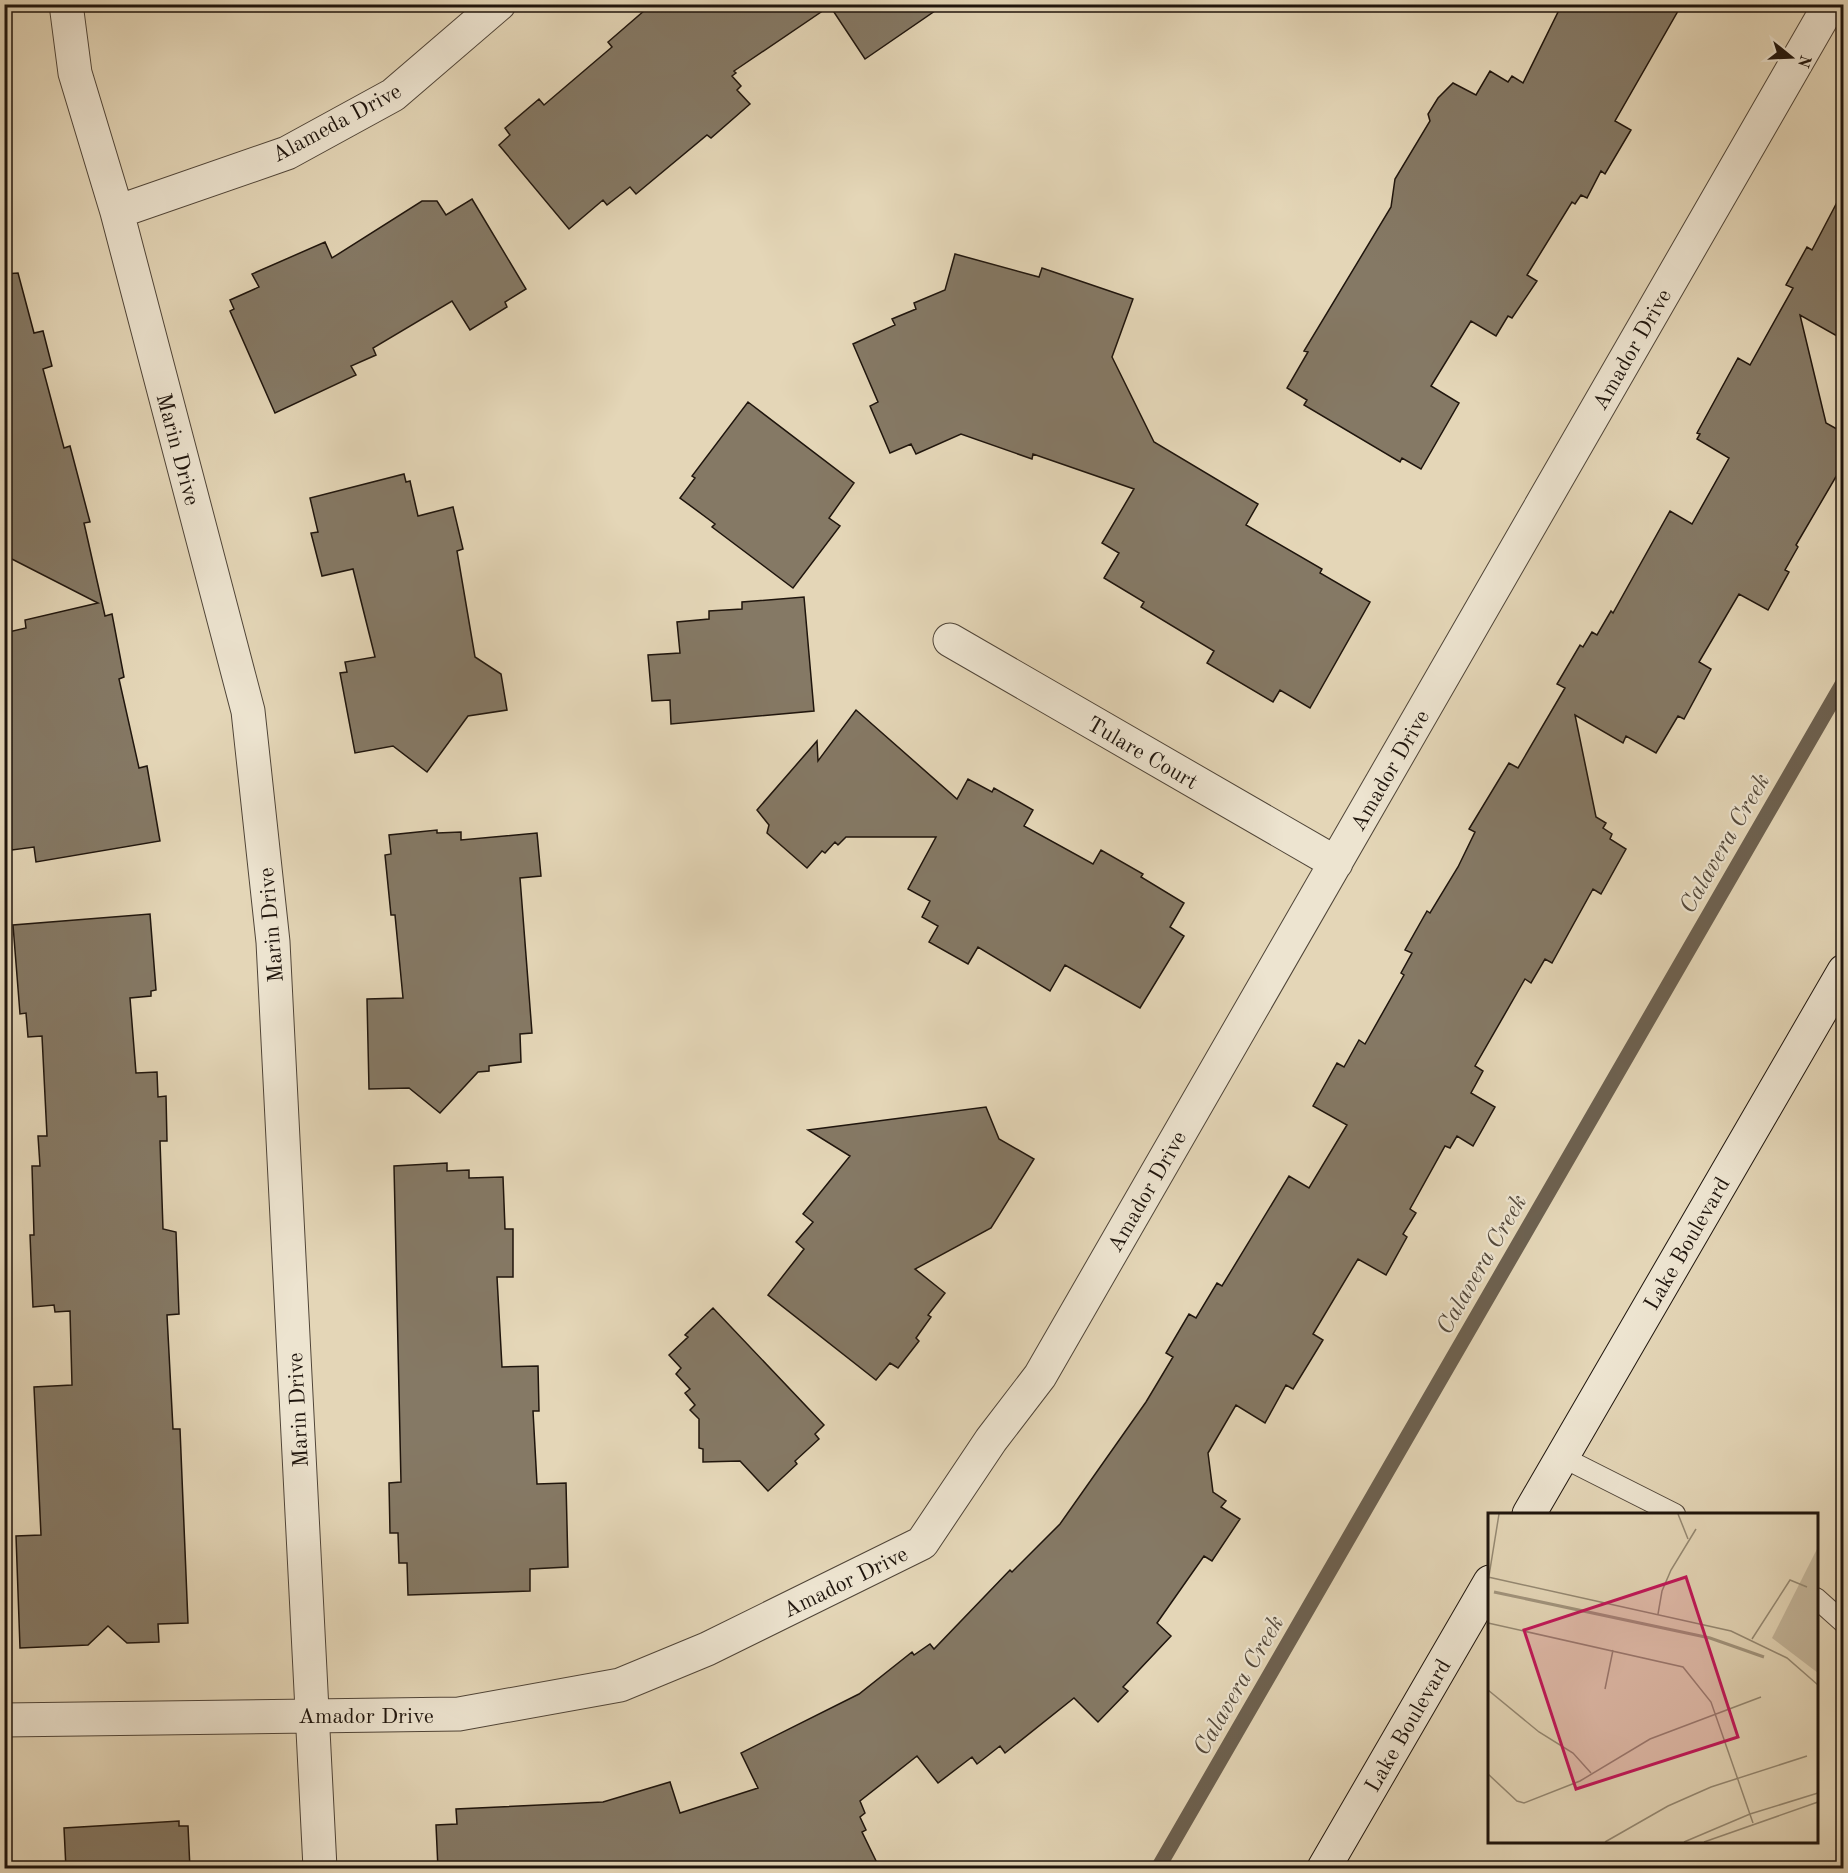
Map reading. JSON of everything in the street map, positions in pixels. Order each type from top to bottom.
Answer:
[{"type":"street","name":"Marin Drive","points":[[66,4],[75,73],[117,212],[249,711],[273,942],[320,1869]]},
{"type":"street","name":"Alameda Drive","points":[[117,212],[287,153],[393,95],[499,4]]},
{"type":"street","name":"Amador Drive","points":[[4,1720],[459,1714],[620,1685],[707,1649],[921,1543],[991,1440],[1040,1376],[1830,4]]},
{"type":"street","name":"Tulare Court","points":[[950,640],[1336,863]]},
{"type":"street","name":"Lake Boulevard","points":[[1530,1513],[1844,971]]},
{"type":"street","name":"Lake Boulevard","points":[[1324,1869],[1488,1585]]},
{"type":"lane","points":[[1562,1457],[1672,1513]]},
{"type":"lane","points":[[1818,1600],[1844,1623]]},
{"type":"building","points":[[652,4],[945,4],[865,59],[830,6],[734,71],[736,73],[732,76],[741,86],[737,90],[750,104],[711,138],[707,135],[636,194],[630,187],[607,205],[603,200],[569,229],[499,145],[510,135],[505,128],[539,99],[544,105],[612,47],[608,42]]},
{"type":"building","points":[[1562,4],[1682,4],[1615,121],[1631,130],[1605,174],[1601,171],[1587,198],[1581,195],[1575,204],[1572,202],[1527,275],[1537,281],[1512,318],[1508,316],[1496,336],[1471,321],[1431,386],[1459,403],[1421,469],[1402,458],[1400,462],[1304,405],[1307,400],[1287,388],[1308,352],[1304,351],[1391,207],[1395,179],[1430,121],[1428,114],[1438,98],[1453,83],[1476,95],[1490,71],[1508,82],[1512,76],[1523,83]]},
{"type":"building","points":[[1844,189],[1844,340],[1800,315],[1826,423],[1844,433],[1844,463],[1796,545],[1798,547],[1785,570],[1789,572],[1768,610],[1739,594],[1699,662],[1711,669],[1684,719],[1678,716],[1656,753],[1626,736],[1623,743],[1575,715],[1596,817],[1606,823],[1603,828],[1612,834],[1610,839],[1626,849],[1601,894],[1593,889],[1552,963],[1545,959],[1531,983],[1525,979],[1475,1066],[1483,1071],[1471,1093],[1495,1107],[1473,1146],[1457,1136],[1450,1148],[1445,1146],[1410,1209],[1416,1213],[1403,1234],[1407,1237],[1386,1275],[1358,1259],[1313,1334],[1323,1340],[1293,1389],[1286,1385],[1265,1423],[1236,1405],[1208,1453],[1213,1492],[1226,1501],[1221,1507],[1240,1519],[1212,1561],[1204,1556],[1157,1623],[1171,1636],[1123,1687],[1128,1691],[1098,1722],[1074,1698],[1005,1753],[1000,1746],[977,1764],[972,1757],[938,1783],[917,1756],[860,1801],[865,1813],[860,1817],[866,1830],[862,1832],[880,1869],[612,1869],[611,1865],[559,1869],[438,1869],[436,1825],[457,1824],[456,1809],[603,1802],[670,1782],[680,1813],[758,1788],[741,1753],[859,1694],[912,1652],[914,1655],[930,1644],[934,1649],[1010,1570],[1012,1572],[1060,1524],[1146,1402],[1173,1357],[1166,1353],[1189,1314],[1196,1318],[1217,1283],[1222,1286],[1289,1176],[1309,1188],[1347,1125],[1313,1106],[1337,1063],[1344,1067],[1359,1040],[1365,1044],[1404,975],[1401,973],[1412,953],[1405,950],[1427,911],[1430,913],[1458,867],[1475,832],[1469,829],[1509,763],[1518,768],[1565,688],[1557,684],[1580,645],[1583,647],[1592,632],[1597,635],[1611,611],[1613,613],[1670,511],[1692,524],[1729,458],[1697,439],[1700,434],[1697,433],[1738,358],[1750,365],[1793,288],[1786,285],[1807,247],[1812,250]]},
{"type":"building","points":[[472,199],[526,289],[505,302],[507,307],[470,330],[452,301],[373,348],[376,355],[351,366],[356,375],[275,413],[230,311],[234,309],[230,300],[259,287],[252,274],[325,242],[332,258],[422,201],[437,201],[446,215]]},
{"type":"building","points":[[955,254],[1039,277],[1042,268],[1133,299],[1112,357],[1154,442],[1258,504],[1246,525],[1322,569],[1320,573],[1370,602],[1310,708],[1280,690],[1273,702],[1207,663],[1214,651],[1141,607],[1144,602],[1104,578],[1119,553],[1102,543],[1134,489],[1033,454],[1032,459],[961,434],[916,454],[911,444],[890,453],[870,406],[878,402],[853,344],[895,325],[892,319],[916,309],[914,303],[945,290]]},
{"type":"building","points":[[18,273],[34,333],[43,331],[52,366],[43,369],[64,448],[70,446],[90,522],[84,523],[105,616],[112,614],[124,677],[119,679],[139,768],[147,766],[160,841],[36,862],[34,847],[12,850],[11,847],[4,848],[4,633],[26,628],[25,620],[98,603],[4,555],[4,274]]},
{"type":"building","points":[[748,402],[854,483],[829,518],[840,526],[793,588],[712,527],[715,524],[680,498],[695,478],[692,476]]},
{"type":"building","points":[[404,474],[406,482],[410,481],[418,516],[453,507],[463,549],[457,551],[475,657],[501,674],[507,710],[468,716],[427,772],[393,746],[355,753],[340,673],[347,672],[345,662],[375,657],[353,569],[322,576],[311,533],[318,532],[310,498]]},
{"type":"building","points":[[804,597],[814,711],[671,724],[670,700],[652,701],[648,655],[680,653],[677,622],[709,619],[709,611],[742,609],[742,602]]},
{"type":"building","points":[[856,710],[957,799],[968,779],[992,792],[994,788],[1033,810],[1024,826],[1093,864],[1101,850],[1143,874],[1141,877],[1184,903],[1170,927],[1184,936],[1140,1008],[1065,965],[1050,991],[978,947],[968,964],[929,942],[938,926],[922,917],[930,901],[908,889],[936,837],[846,837],[838,845],[835,842],[825,853],[822,851],[807,868],[767,833],[769,825],[757,810],[817,741],[818,761]]},
{"type":"building","points":[[437,830],[437,833],[461,832],[461,840],[537,833],[541,876],[520,878],[532,1033],[520,1034],[521,1062],[489,1066],[489,1071],[478,1072],[440,1113],[409,1088],[369,1089],[367,999],[403,998],[395,915],[391,915],[385,855],[391,854],[389,835]]},
{"type":"building","points":[[150,914],[156,990],[151,991],[151,996],[130,998],[136,1073],[157,1072],[158,1097],[166,1096],[167,1141],[160,1141],[163,1229],[176,1232],[179,1314],[167,1315],[173,1429],[180,1429],[188,1623],[158,1624],[159,1642],[127,1643],[108,1626],[88,1645],[20,1648],[16,1536],[41,1535],[34,1387],[72,1385],[70,1311],[55,1312],[54,1305],[33,1307],[30,1235],[34,1235],[32,1166],[40,1166],[38,1136],[47,1136],[42,1036],[28,1037],[26,1013],[20,1014],[13,925]]},
{"type":"building","points":[[986,1107],[999,1139],[1034,1159],[991,1228],[915,1269],[945,1293],[928,1315],[931,1317],[916,1338],[919,1341],[898,1368],[890,1363],[876,1380],[768,1295],[804,1249],[796,1242],[813,1222],[803,1214],[850,1156],[808,1130]]},
{"type":"building","points":[[447,1163],[447,1171],[469,1170],[469,1178],[503,1177],[505,1229],[513,1229],[513,1277],[497,1277],[502,1367],[538,1366],[539,1411],[533,1411],[537,1484],[566,1483],[568,1567],[530,1569],[530,1591],[408,1595],[407,1563],[399,1563],[398,1533],[390,1533],[389,1483],[401,1482],[394,1166]]},
{"type":"building","points":[[713,1308],[824,1425],[815,1434],[819,1439],[768,1491],[740,1461],[703,1462],[703,1449],[699,1448],[699,1419],[690,1410],[695,1405],[685,1393],[690,1389],[676,1374],[681,1368],[669,1355],[688,1337],[685,1335]]},
{"type":"building","points":[[179,1821],[179,1826],[188,1826],[190,1869],[66,1869],[64,1828]]},
{"type":"waterway","name":"Calavera Creek","points":[[1158,1868],[1844,681]]}]
